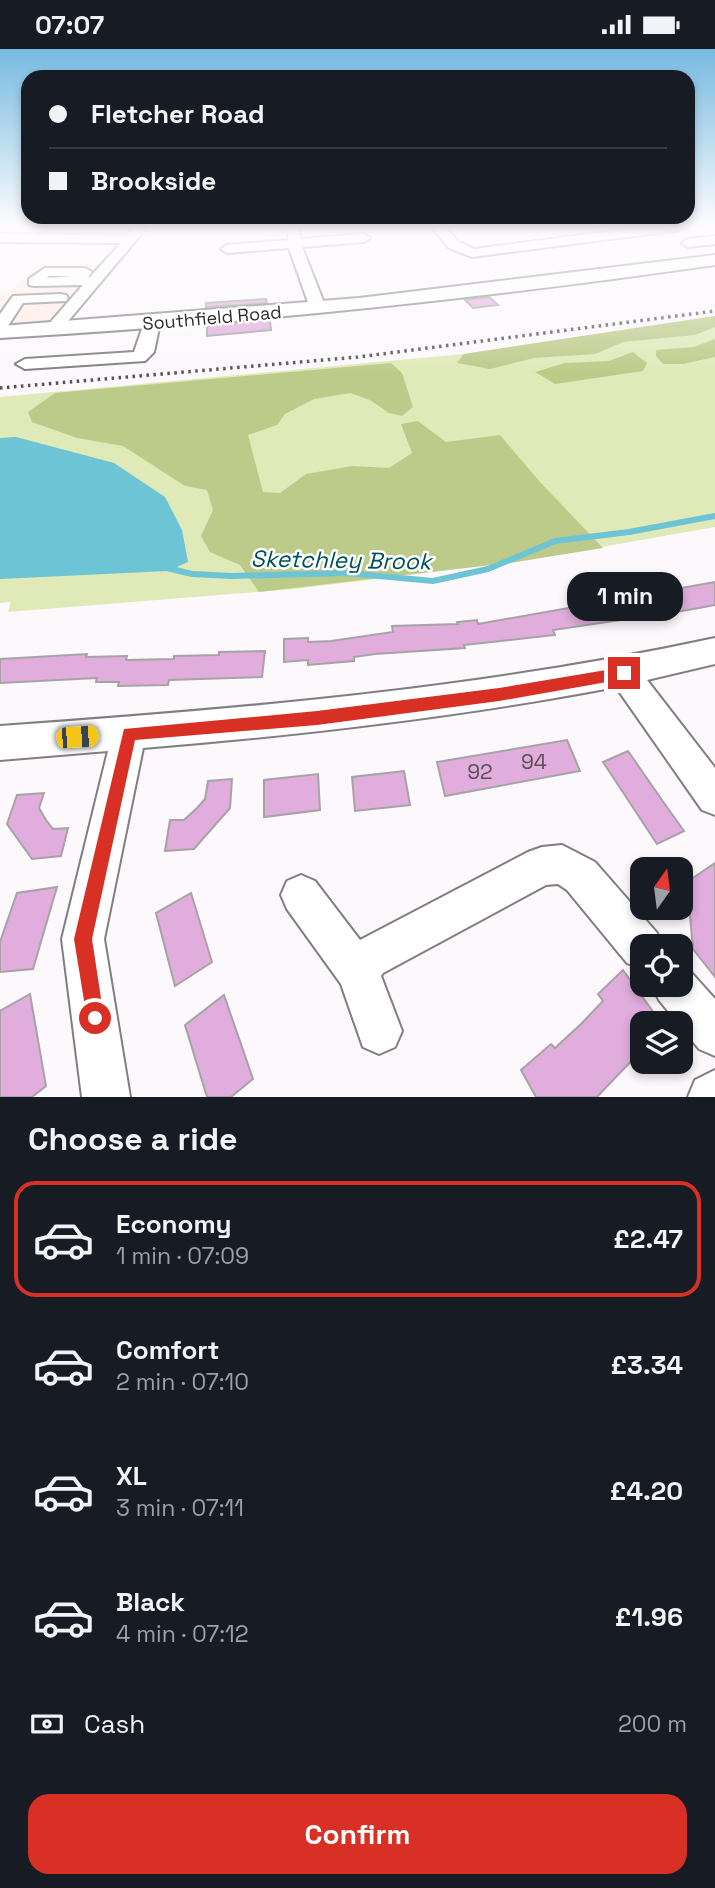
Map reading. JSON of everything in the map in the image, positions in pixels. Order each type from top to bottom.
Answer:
[{"type":"main road","name":"Southfield Road","points":[[2,325],[50,322],[152,323],[507,288],[604,275]]},
{"type":"street","points":[[50,322],[100,275]]},
{"type":"street","points":[[306,275],[318,308]]},
{"type":"street","points":[[75,281],[95,281]]},
{"type":"street","points":[[2,325],[18,299],[61,298]]},
{"type":"street","points":[[24,364],[139,357],[145,352],[152,323]]},
{"type":"street","points":[[0,743],[317,718],[499,695],[624,673],[715,651]]},
{"type":"street","points":[[624,673],[715,797]]},
{"type":"street","points":[[106,1097],[83,939],[129,734]]},
{"type":"street","points":[[358,972],[368,958],[542,866],[562,864],[581,876],[630,934]]},
{"type":"street","points":[[302,895],[358,972],[379,1031]]},
{"type":"street","points":[[684,997],[715,1033]]},
{"type":"shaded area","points":[[28,275],[95,275],[52,325],[0,328],[0,294],[9,293]]},
{"type":"green space","points":[[715,316],[715,527],[516,562],[294,589],[8,612],[11,602],[0,603],[0,397],[464,354]]},
{"type":"green space","points":[[715,316],[715,327],[695,335],[623,342],[595,354],[534,358],[490,369],[457,363],[464,354]]},
{"type":"green space","points":[[715,339],[715,357],[683,364],[663,364],[656,356],[656,350],[694,347]]},
{"type":"green space","points":[[633,352],[647,363],[643,371],[555,384],[535,372],[565,363],[609,361]]},
{"type":"green space","points":[[391,363],[402,373],[413,407],[402,416],[389,413],[370,400],[350,393],[314,399],[285,414],[277,425],[248,435],[263,492],[280,493],[306,474],[352,466],[389,468],[412,453],[401,424],[418,421],[446,442],[500,435],[603,548],[516,562],[259,592],[240,565],[210,552],[201,536],[213,510],[207,490],[185,486],[123,446],[77,438],[32,422],[28,412],[55,393]]},
{"type":"water","points":[[16,437],[114,463],[165,497],[182,530],[188,562],[168,571],[0,579],[0,438]]},
{"type":"building","points":[[489,297],[498,305],[473,308],[465,300]]},
{"type":"building","points":[[266,299],[267,303],[206,307],[206,303]]},
{"type":"building","points":[[270,320],[271,330],[207,336],[207,326]]},
{"type":"building","points":[[715,582],[715,605],[553,630],[555,635],[464,645],[465,648],[375,654],[354,657],[354,661],[308,665],[308,660],[284,662],[284,639],[331,641],[393,632],[392,626],[458,624],[457,622],[477,620],[478,624]]},
{"type":"building","points":[[265,651],[262,677],[169,680],[168,685],[118,686],[119,682],[96,682],[97,678],[0,683],[0,659],[87,654],[86,657],[127,656],[126,660],[174,659],[174,656],[219,655],[219,652]]},
{"type":"building","points":[[567,740],[580,771],[445,796],[437,762]]},
{"type":"building","points":[[628,751],[684,831],[657,844],[603,762]]},
{"type":"building","points":[[404,771],[410,805],[355,811],[352,777]]},
{"type":"building","points":[[318,774],[320,810],[264,817],[264,780]]},
{"type":"building","points":[[232,779],[230,808],[194,849],[165,851],[170,820],[184,820],[197,808],[205,799],[208,781]]},
{"type":"building","points":[[44,793],[39,808],[46,820],[53,829],[68,828],[61,856],[32,859],[7,824],[17,795]]},
{"type":"building","points":[[715,863],[715,977],[693,949],[690,921],[693,921],[693,878]]},
{"type":"building","points":[[57,887],[33,969],[0,972],[0,942],[17,893]]},
{"type":"building","points":[[191,893],[212,962],[175,986],[156,913]]},
{"type":"building","points":[[623,970],[630,980],[630,997],[642,997],[653,1011],[630,1011],[630,1062],[597,1097],[536,1097],[521,1070],[551,1044],[555,1048],[581,1024],[603,1001],[598,994]]},
{"type":"building","points":[[30,994],[46,1086],[32,1097],[0,1097],[0,1011]]},
{"type":"building","points":[[224,995],[253,1079],[231,1097],[207,1097],[185,1025]]},
{"type":"waterway","name":"Sketchley Brook","points":[[167,568],[192,574],[232,576],[346,573],[433,581],[488,569],[555,541],[629,532],[715,516],[708,517]]},
{"type":"railway","points":[[0,388],[358,357],[715,311]]},
{"type":"route","points":[[95,1018],[83,939],[129,734],[317,718],[499,695],[624,673]]}]
